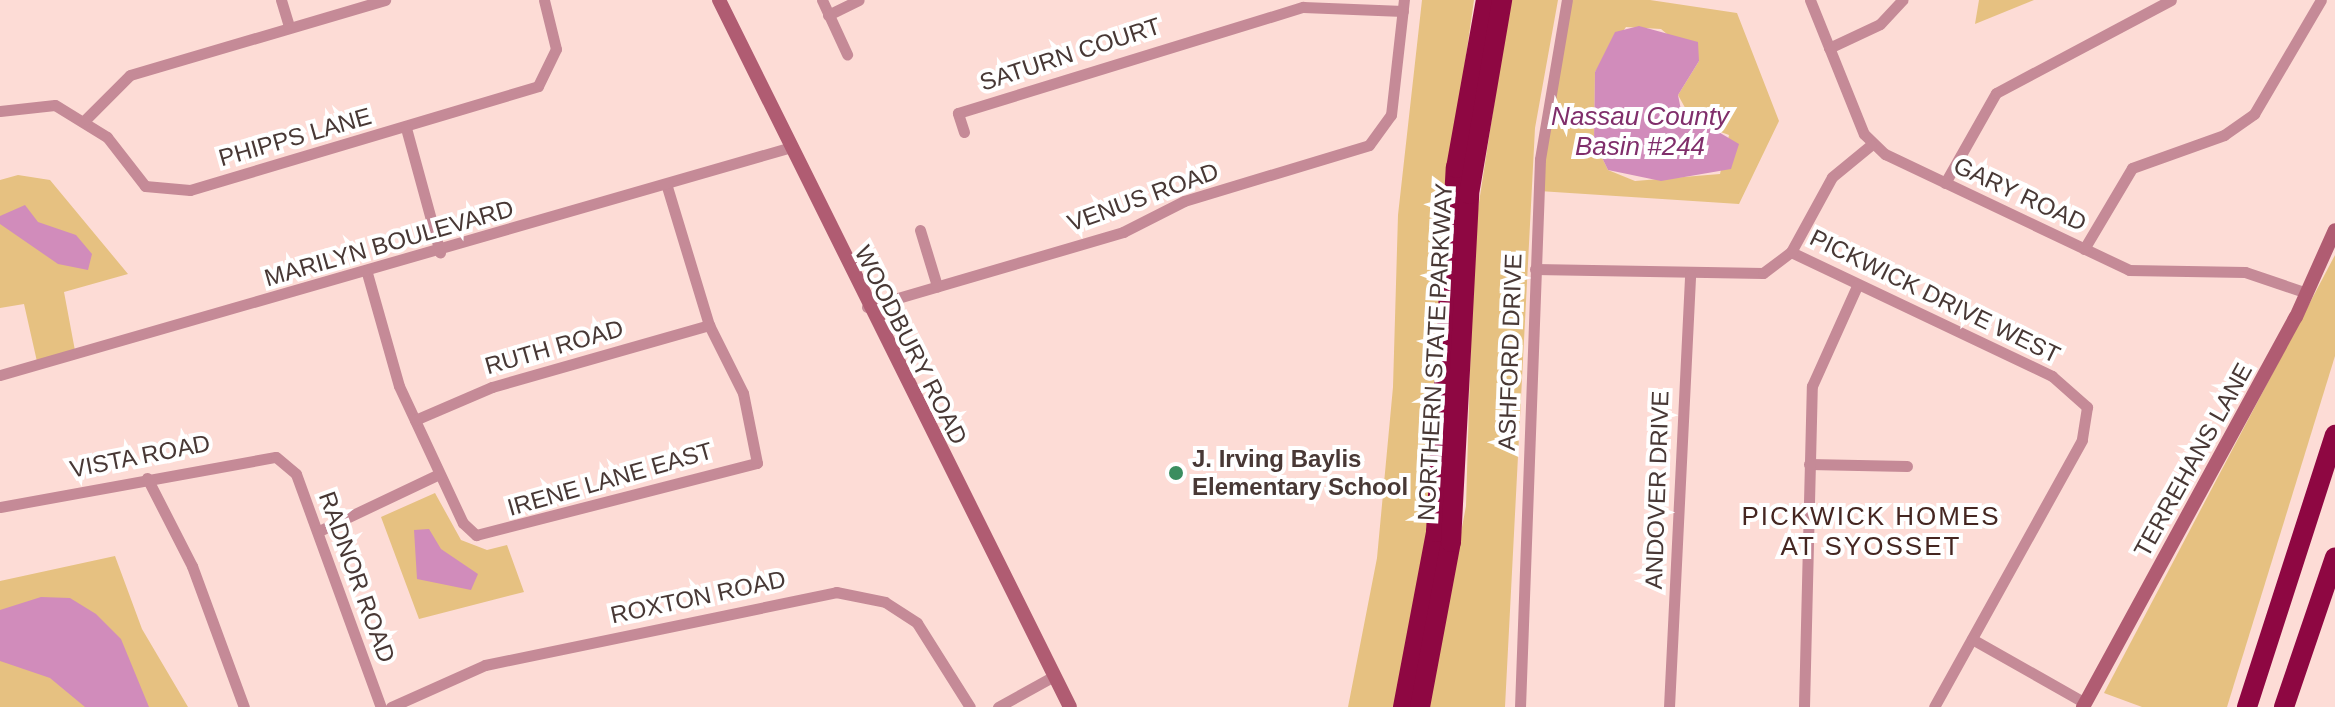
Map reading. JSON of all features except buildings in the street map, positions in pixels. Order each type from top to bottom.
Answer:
[{"type":"highway","name":"NORTHERN STATE PARKWAY","points":[[1403,707],[1436,532],[1456,168],[1486,0]]},
{"type":"highway","name":"NORTHERN STATE PARKWAY","points":[[1420,707],[1451,542],[1469,194],[1502,0]]},
{"type":"highway","points":[[2247,707],[2335,435]]},
{"type":"highway","points":[[2284,707],[2335,557]]},
{"type":"main road","name":"WOODBURY ROAD","points":[[719,0],[788,148],[1070,707]]},
{"type":"main road","name":"TERREHANS LANE","points":[[2088,706],[2307,293],[2335,230]]},
{"type":"street","points":[[281,0],[289,27]]},
{"type":"street","points":[[86,119],[130,75],[385,0]]},
{"type":"street","name":"PHIPPS LANE","points":[[0,111],[55,105],[86,119],[139,180],[169,192],[406,128],[538,86],[556,49],[544,0]]},
{"type":"street","points":[[822,0],[847,54]]},
{"type":"street","points":[[828,15],[859,0]]},
{"type":"street","name":"ASHFORD DRIVE","points":[[1520,707],[1540,159],[1567,0]]},
{"type":"street","points":[[1791,252],[1823,187],[1871,145],[1810,0]]},
{"type":"street","points":[[1829,48],[1880,24],[1902,0]]},
{"type":"street","points":[[1945,183],[1996,93],[2171,0]]},
{"type":"street","points":[[2084,249],[2132,168],[2224,135],[2254,114],[2321,0]]},
{"type":"street","name":"VENUS ROAD","points":[[867,307],[1350,153],[1383,131],[1404,5]]},
{"type":"street","name":"SATURN COURT","points":[[964,132],[958,113],[1303,7],[1404,5]]},
{"type":"street","points":[[406,128],[440,252]]},
{"type":"street","name":"GARY ROAD","points":[[1871,145],[2084,249],[2143,274],[2245,272],[2307,293]]},
{"type":"street","name":"MARILYN BOULEVARD","points":[[0,375],[667,187],[788,148]]},
{"type":"street","points":[[667,187],[709,325]]},
{"type":"street","points":[[920,230],[937,286]]},
{"type":"street","name":"PICKWICK DRIVE WEST","points":[[1535,269],[1753,275],[1791,252],[2079,394],[2088,425],[2082,440],[1972,639]]},
{"type":"street","points":[[319,531],[439,474],[415,420],[367,273]]},
{"type":"street","name":"ANDOVER DRIVE","points":[[1669,707],[1690,275]]},
{"type":"street","points":[[1804,707],[1812,386],[1857,286]]},
{"type":"street","name":"RUTH ROAD","points":[[415,420],[492,387],[709,325]]},
{"type":"street","name":"IRENE LANE EAST","points":[[439,474],[476,535],[757,463],[743,393],[709,325]]},
{"type":"street","name":"VISTA ROAD","points":[[0,507],[253,456],[288,464]]},
{"type":"street","name":"RADNOR ROAD","points":[[288,464],[319,531],[381,707]]},
{"type":"street","points":[[1809,464],[1907,466]]},
{"type":"street","points":[[147,478],[192,566],[244,707]]},
{"type":"street","name":"ROXTON ROAD","points":[[391,707],[485,665],[836,592],[885,602],[917,623],[970,707]]},
{"type":"street","points":[[1934,707],[1972,639],[2088,706]]},
{"type":"street","points":[[998,707],[1054,676]]},
{"type":"shaded area","points":[[1422,0],[1474,0],[1446,196],[1424,574],[1395,707],[1348,707],[1377,558],[1393,387],[1398,215]]},
{"type":"shaded area","points":[[1510,0],[1558,0],[1535,128],[1505,707],[1428,707],[1466,506],[1474,235]]},
{"type":"shaded area","points":[[1567,0],[1650,0],[1737,13],[1779,121],[1739,204],[1539,191]],"holes":[[[1626,27],[1661,29],[1699,61],[1678,95],[1693,122],[1729,135],[1720,174],[1635,181],[1608,170],[1594,141],[1595,72]]]},
{"type":"shaded area","points":[[1979,0],[2034,0],[1975,24]]},
{"type":"shaded area","points":[[18,175],[50,180],[128,274],[64,292],[76,356],[38,366],[24,304],[0,308],[0,180]]},
{"type":"shaded area","points":[[2335,255],[2335,356],[2227,707],[2142,707],[2104,693]]},
{"type":"shaded area","points":[[435,493],[461,540],[487,550],[507,545],[524,592],[419,619],[381,517]]},
{"type":"shaded area","points":[[115,556],[142,629],[188,707],[0,707],[0,581]]},
{"type":"water","name":"Nassau County Basin #244","points":[[1639,26],[1698,42],[1699,61],[1678,95],[1681,110],[1739,144],[1731,169],[1661,181],[1608,170],[1594,141],[1595,72],[1615,32]]},
{"type":"water","points":[[25,205],[38,222],[76,235],[92,254],[88,270],[58,264],[0,224],[0,216]]},
{"type":"water","points":[[429,529],[441,549],[478,574],[471,590],[417,579],[414,530]]},
{"type":"water","points":[[41,597],[70,598],[96,614],[121,639],[149,707],[85,707],[50,678],[0,661],[0,610]]},
{"type":"place","name":"J. Irving Baylis Elementary School","points":[[1176,473]]},
{"type":"district","name":"PICKWICK HOMES AT SYOSSET","points":[[1871,532]]}]
